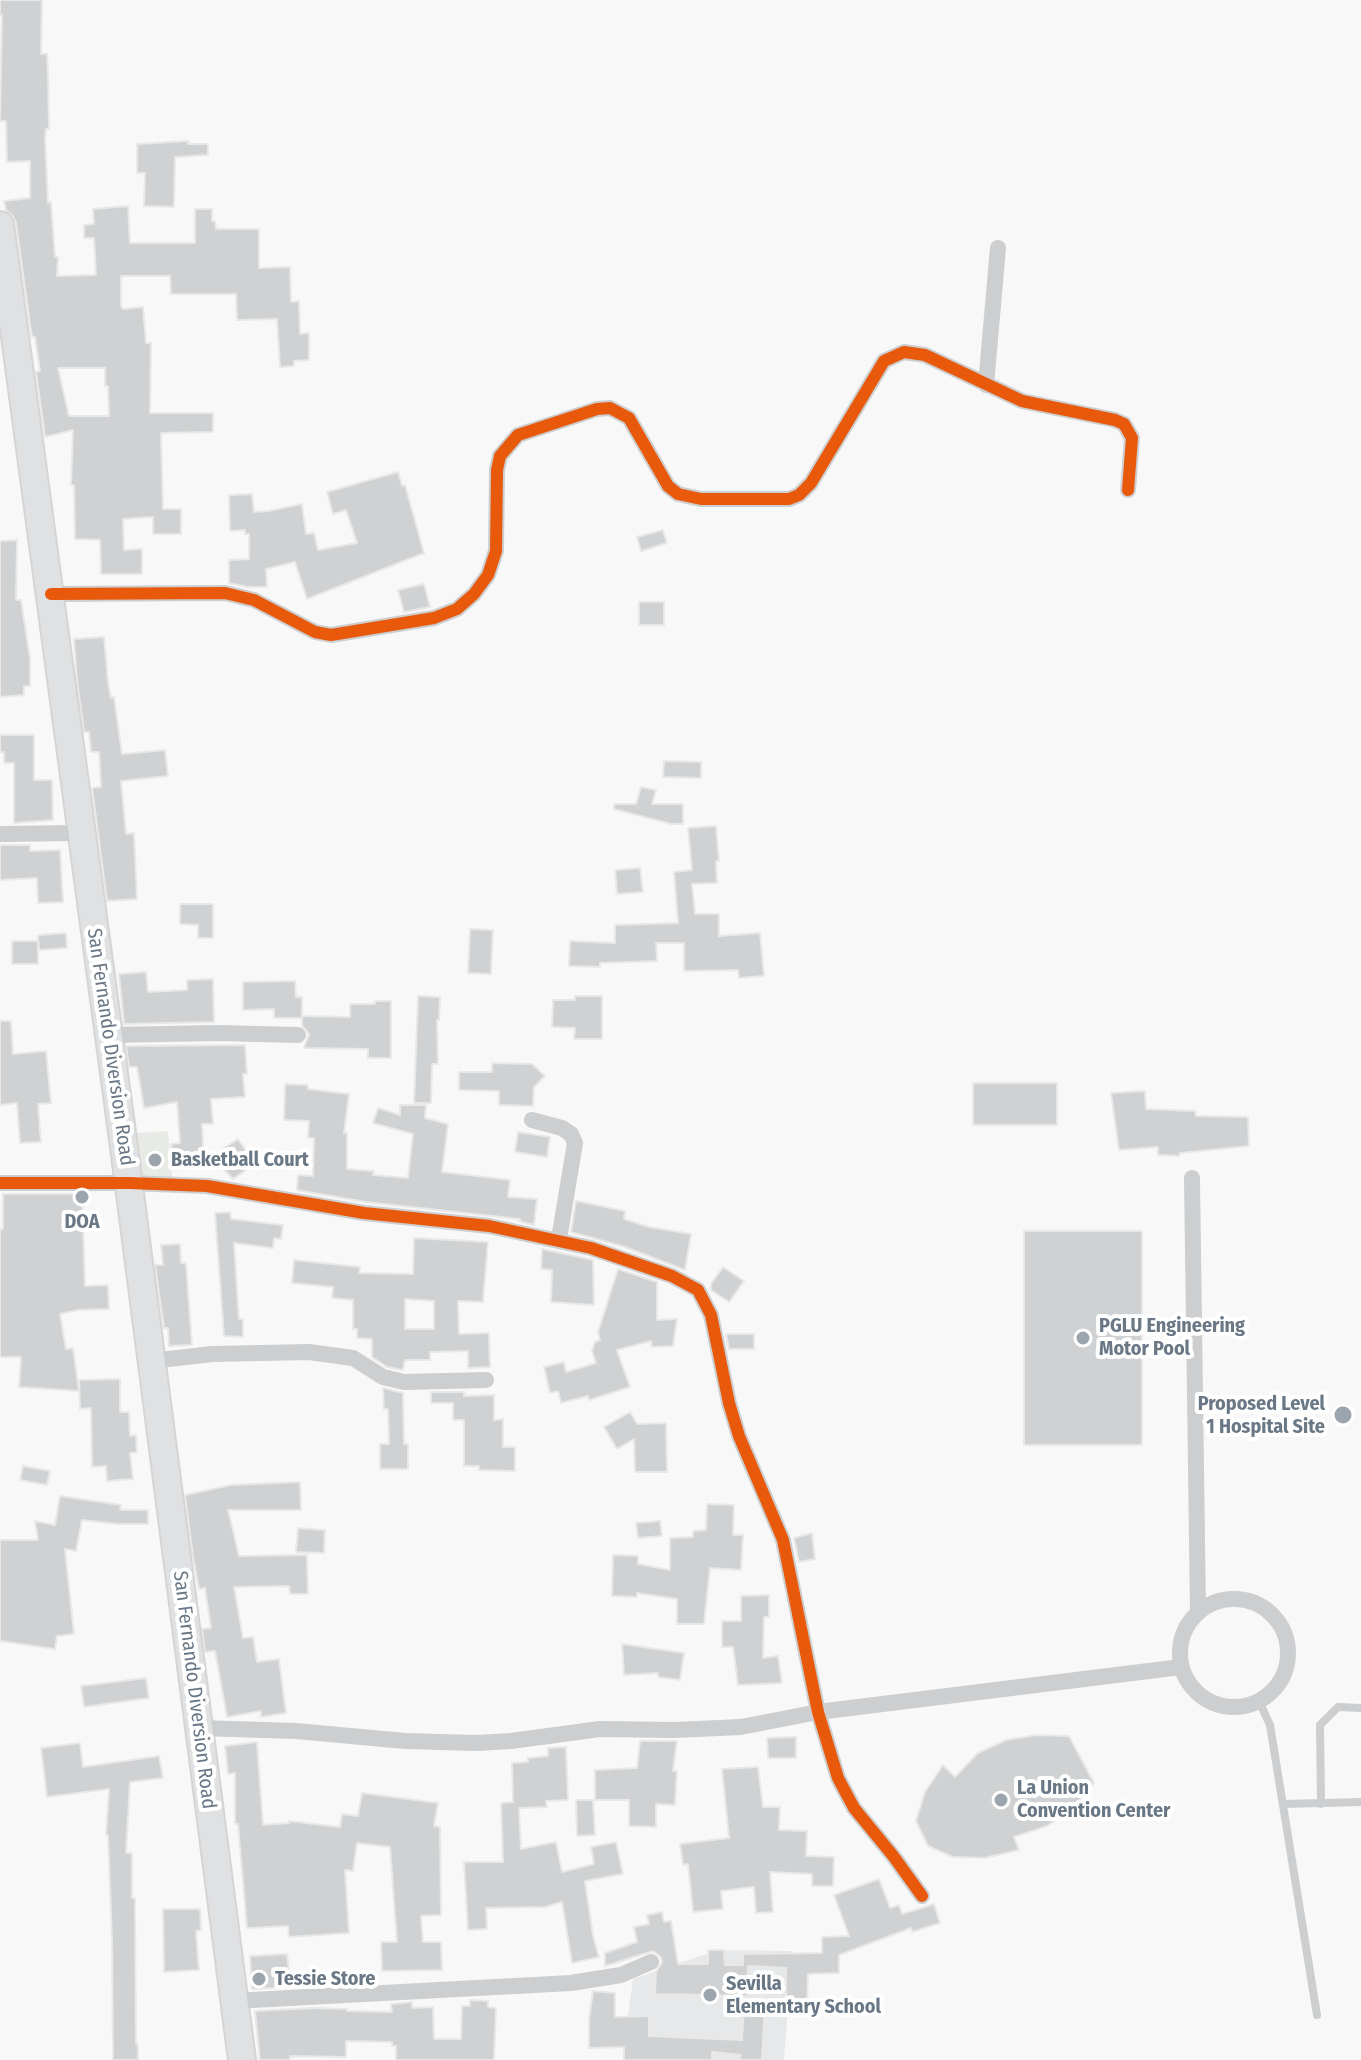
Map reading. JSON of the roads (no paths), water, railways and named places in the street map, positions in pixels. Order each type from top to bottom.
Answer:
[{"type":"highway","name":"San Fernando Diversion Road","points":[[0,225],[129,1183],[242,2060]]},
{"type":"street","points":[[986,385],[998,248]]},
{"type":"street","points":[[51,594],[225,593],[254,600],[315,632],[331,635],[434,618],[457,609],[474,594],[488,575],[496,551],[497,470],[500,456],[518,435],[597,409],[610,408],[629,418],[668,486],[678,494],[701,499],[776,500],[799,495],[811,483],[884,361],[904,352],[925,355],[986,385],[1041,407],[1124,424],[1132,438],[1128,490]]},
{"type":"street","points":[[0,834],[81,833]]},
{"type":"street","points":[[109,1035],[298,1035]]},
{"type":"street","points":[[532,1120],[562,1128],[571,1134],[575,1143],[559,1239]]},
{"type":"street","points":[[1192,1178],[1198,1612]]},
{"type":"street","points":[[0,1183],[129,1183],[229,1189],[333,1208],[489,1226],[559,1239],[686,1281],[698,1290],[711,1315],[739,1436],[783,1540],[818,1712],[845,1795],[922,1896]]},
{"type":"street","points":[[151,1361],[238,1353],[309,1352],[353,1358],[383,1377],[404,1382],[486,1380]]},
{"type":"street","points":[[1244,1600],[1255,1603],[1275,1617],[1286,1639],[1287,1663],[1278,1685],[1259,1701],[1236,1707],[1212,1703],[1193,1688],[1181,1667],[1179,1655],[1184,1632],[1198,1612],[1219,1601],[1244,1600]]},
{"type":"street","points":[[199,1728],[477,1743],[600,1729],[741,1727],[818,1712],[1181,1667]]},
{"type":"street","points":[[233,2001],[571,1983],[621,1975],[651,1962]]},
{"type":"lane","points":[[1259,1701],[1270,1725],[1317,2015]]},
{"type":"lane","points":[[1321,1804],[1320,1725],[1338,1707],[1361,1708]]},
{"type":"lane","points":[[1283,1804],[1361,1802]]},
{"type":"place","name":"Basketball Court","points":[[155,1160]]},
{"type":"place","name":"DOA","points":[[82,1197]]},
{"type":"place","name":"PGLU Engineering Motor Pool","points":[[1083,1338]]},
{"type":"place","name":"Proposed Level 1 Hospital Site","points":[[1343,1415]]},
{"type":"place","name":"La Union Convention Center","points":[[1001,1800]]},
{"type":"place","name":"Tessie Store","points":[[259,1979]]},
{"type":"place","name":"Sevilla Elementary School","points":[[710,1995]]}]
